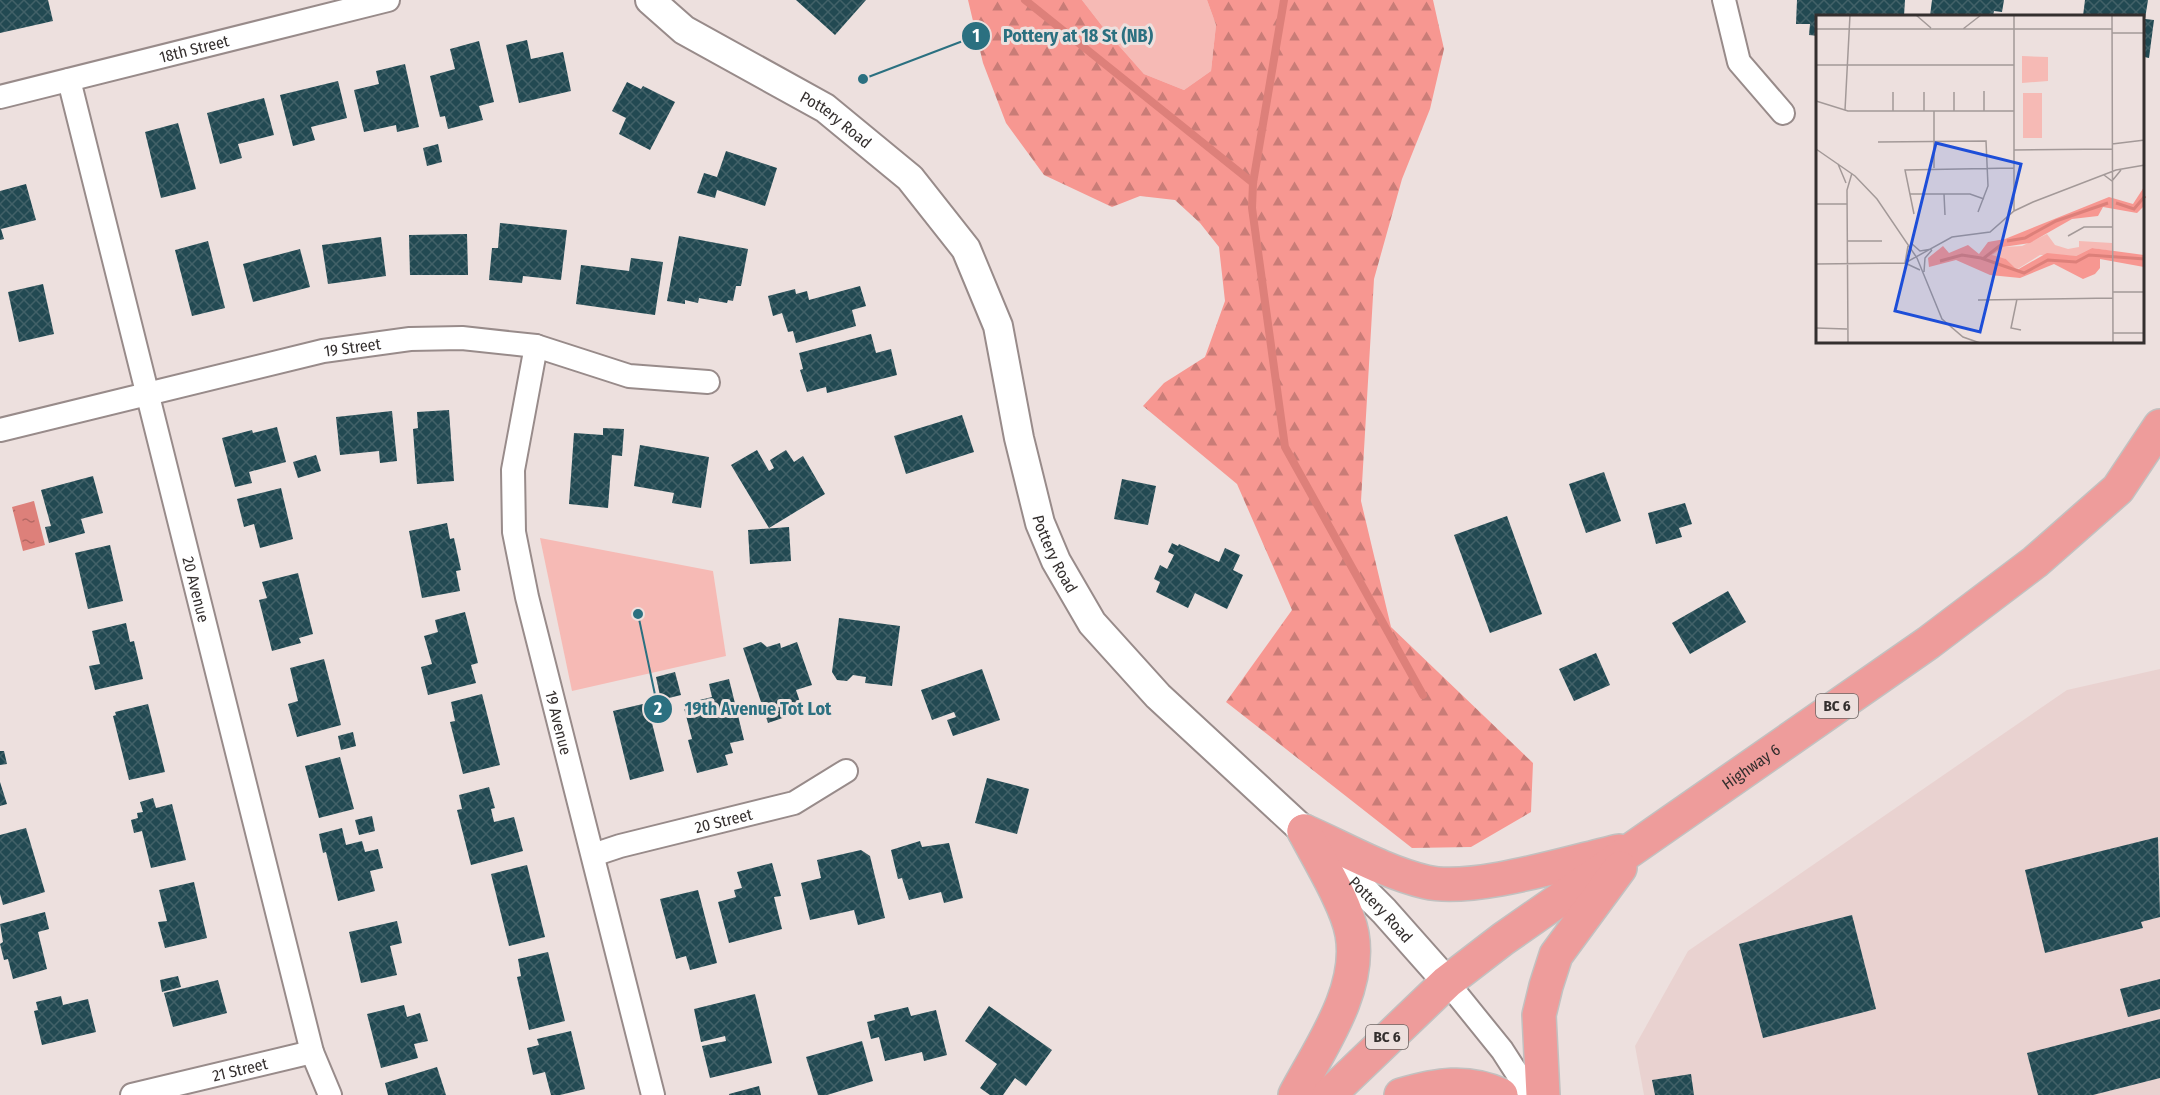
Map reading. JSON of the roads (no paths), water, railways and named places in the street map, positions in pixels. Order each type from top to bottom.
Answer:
[{"type":"main road","name":"Highway 6","points":[[1329,1095],[1447,982],[1503,939],[1928,643],[2035,562],[2118,489],[2160,426]]},
{"type":"main road","points":[[1304,831],[1395,872],[1428,883],[1462,885],[1635,847]]},
{"type":"main road","points":[[1295,1095],[1346,999],[1352,966],[1352,934],[1341,903],[1304,831]]},
{"type":"main road","points":[[1543,1095],[1539,1015],[1556,955],[1635,847]]},
{"type":"main road","points":[[1401,1095],[1431,1086],[1460,1084],[1488,1089],[1501,1095]]},
{"type":"street","name":"18th Street","points":[[0,97],[388,0]]},
{"type":"street","name":"Pottery Road","points":[[650,0],[684,30],[825,108],[910,178],[966,249],[998,326],[1019,438],[1040,523],[1056,561],[1092,623],[1158,696],[1304,831],[1384,911],[1447,982],[1502,1050],[1531,1095]]},
{"type":"street","points":[[1724,0],[1739,62],[1783,113]]},
{"type":"street","name":"20 Avenue","points":[[69,80],[312,1052],[330,1095]]},
{"type":"street","name":"19 Street","points":[[0,430],[323,351],[410,339],[462,338],[536,346],[628,376],[708,382]]},
{"type":"street","name":"19 Avenue","points":[[536,346],[513,470],[514,532],[527,597],[653,1095]]},
{"type":"street","name":"20 Street","points":[[593,855],[620,846],[794,803],[846,771]]},
{"type":"street","name":"21 Street","points":[[132,1095],[312,1052]]},
{"type":"water","points":[[34,501],[45,545],[23,551],[12,507]]},
{"type":"waterway","points":[[1025,0],[1253,183]]},
{"type":"waterway","points":[[1284,0],[1253,183],[1252,208],[1285,447],[1423,695]]},
{"type":"place","name":"Pottery at 18 St (NB)","points":[[863,79]]},
{"type":"place","name":"19th Avenue Tot Lot","points":[[638,614]]}]
